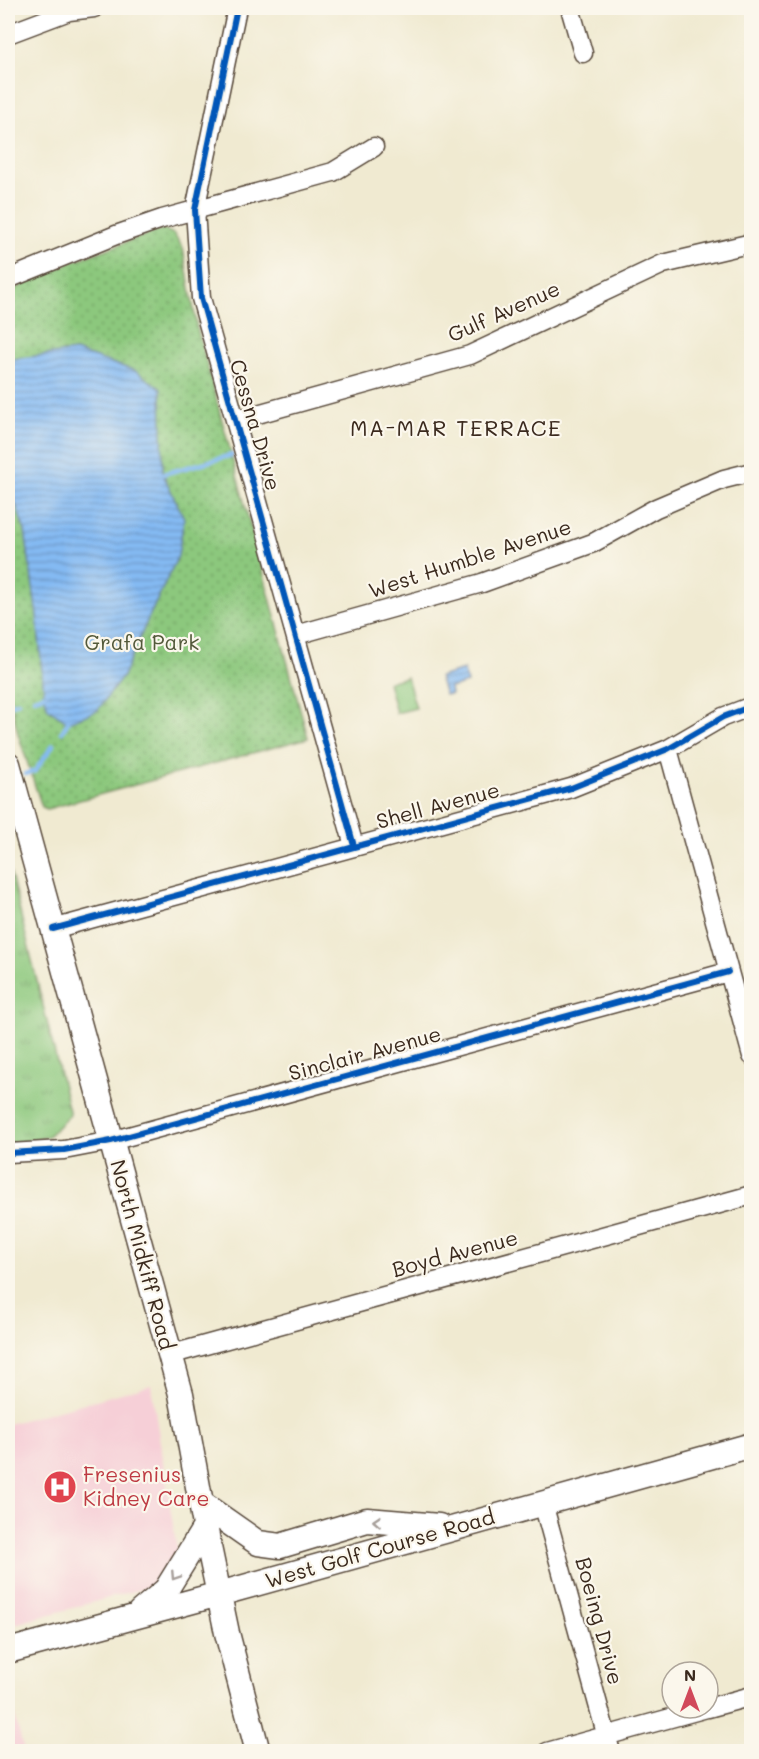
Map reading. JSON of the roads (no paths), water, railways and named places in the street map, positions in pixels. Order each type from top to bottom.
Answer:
[{"type":"main road","name":"North Midkiff Road","points":[[8,764],[181,1394],[219,1594],[258,1752]]},
{"type":"main road","name":"West Golf Course Road","points":[[8,1651],[752,1444]]},
{"type":"main road","points":[[135,1617],[166,1590],[203,1515],[258,1543],[280,1545],[366,1520],[456,1527]]},
{"type":"street","points":[[8,34],[69,11],[94,8]]},
{"type":"street","name":"Cessna Drive","points":[[237,8],[195,210],[201,298],[354,846]]},
{"type":"street","points":[[570,8],[583,53]]},
{"type":"street","points":[[8,279],[116,235],[195,210],[333,172],[374,147]]},
{"type":"street","name":"Gulf Avenue","points":[[236,420],[470,355],[663,264],[752,243]]},
{"type":"street","name":"West Humble Avenue","points":[[296,635],[482,583],[593,543],[656,508],[724,479],[752,472]]},
{"type":"street","name":"Shell Avenue","points":[[53,929],[571,788],[668,749],[723,717],[752,706]]},
{"type":"street","points":[[668,749],[752,1056]]},
{"type":"street","name":"Sinclair Avenue","points":[[8,1153],[64,1150],[111,1141],[728,972]]},
{"type":"street","name":"Boyd Avenue","points":[[170,1355],[752,1195]]},
{"type":"street","name":"Boeing Drive","points":[[543,1503],[609,1744]]},
{"type":"street","points":[[720,1705],[752,1696]]},
{"type":"street","points":[[547,1752],[609,1744],[674,1720]]},
{"type":"water","points":[[75,351],[136,371],[161,389],[163,474],[184,518],[178,556],[123,676],[97,711],[68,722],[48,708],[44,695],[37,616],[25,531],[8,483],[8,393],[13,359]]},
{"type":"water","points":[[464,670],[467,683],[450,688],[451,694],[445,695],[439,677]]},
{"type":"waterway","points":[[163,474],[232,455]]},
{"type":"waterway","points":[[34,698],[44,695]]},
{"type":"waterway","points":[[8,705],[18,702]]},
{"type":"waterway","points":[[62,732],[68,722]]},
{"type":"waterway","points":[[25,774],[35,771],[53,745]]},
{"type":"place","name":"Fresenius Kidney Care","points":[[60,1487]]},
{"type":"district","name":"MA-MAR TERRACE","points":[[456,428]]},
{"type":"park label","name":"Grafa Park","points":[[142,643]]}]
